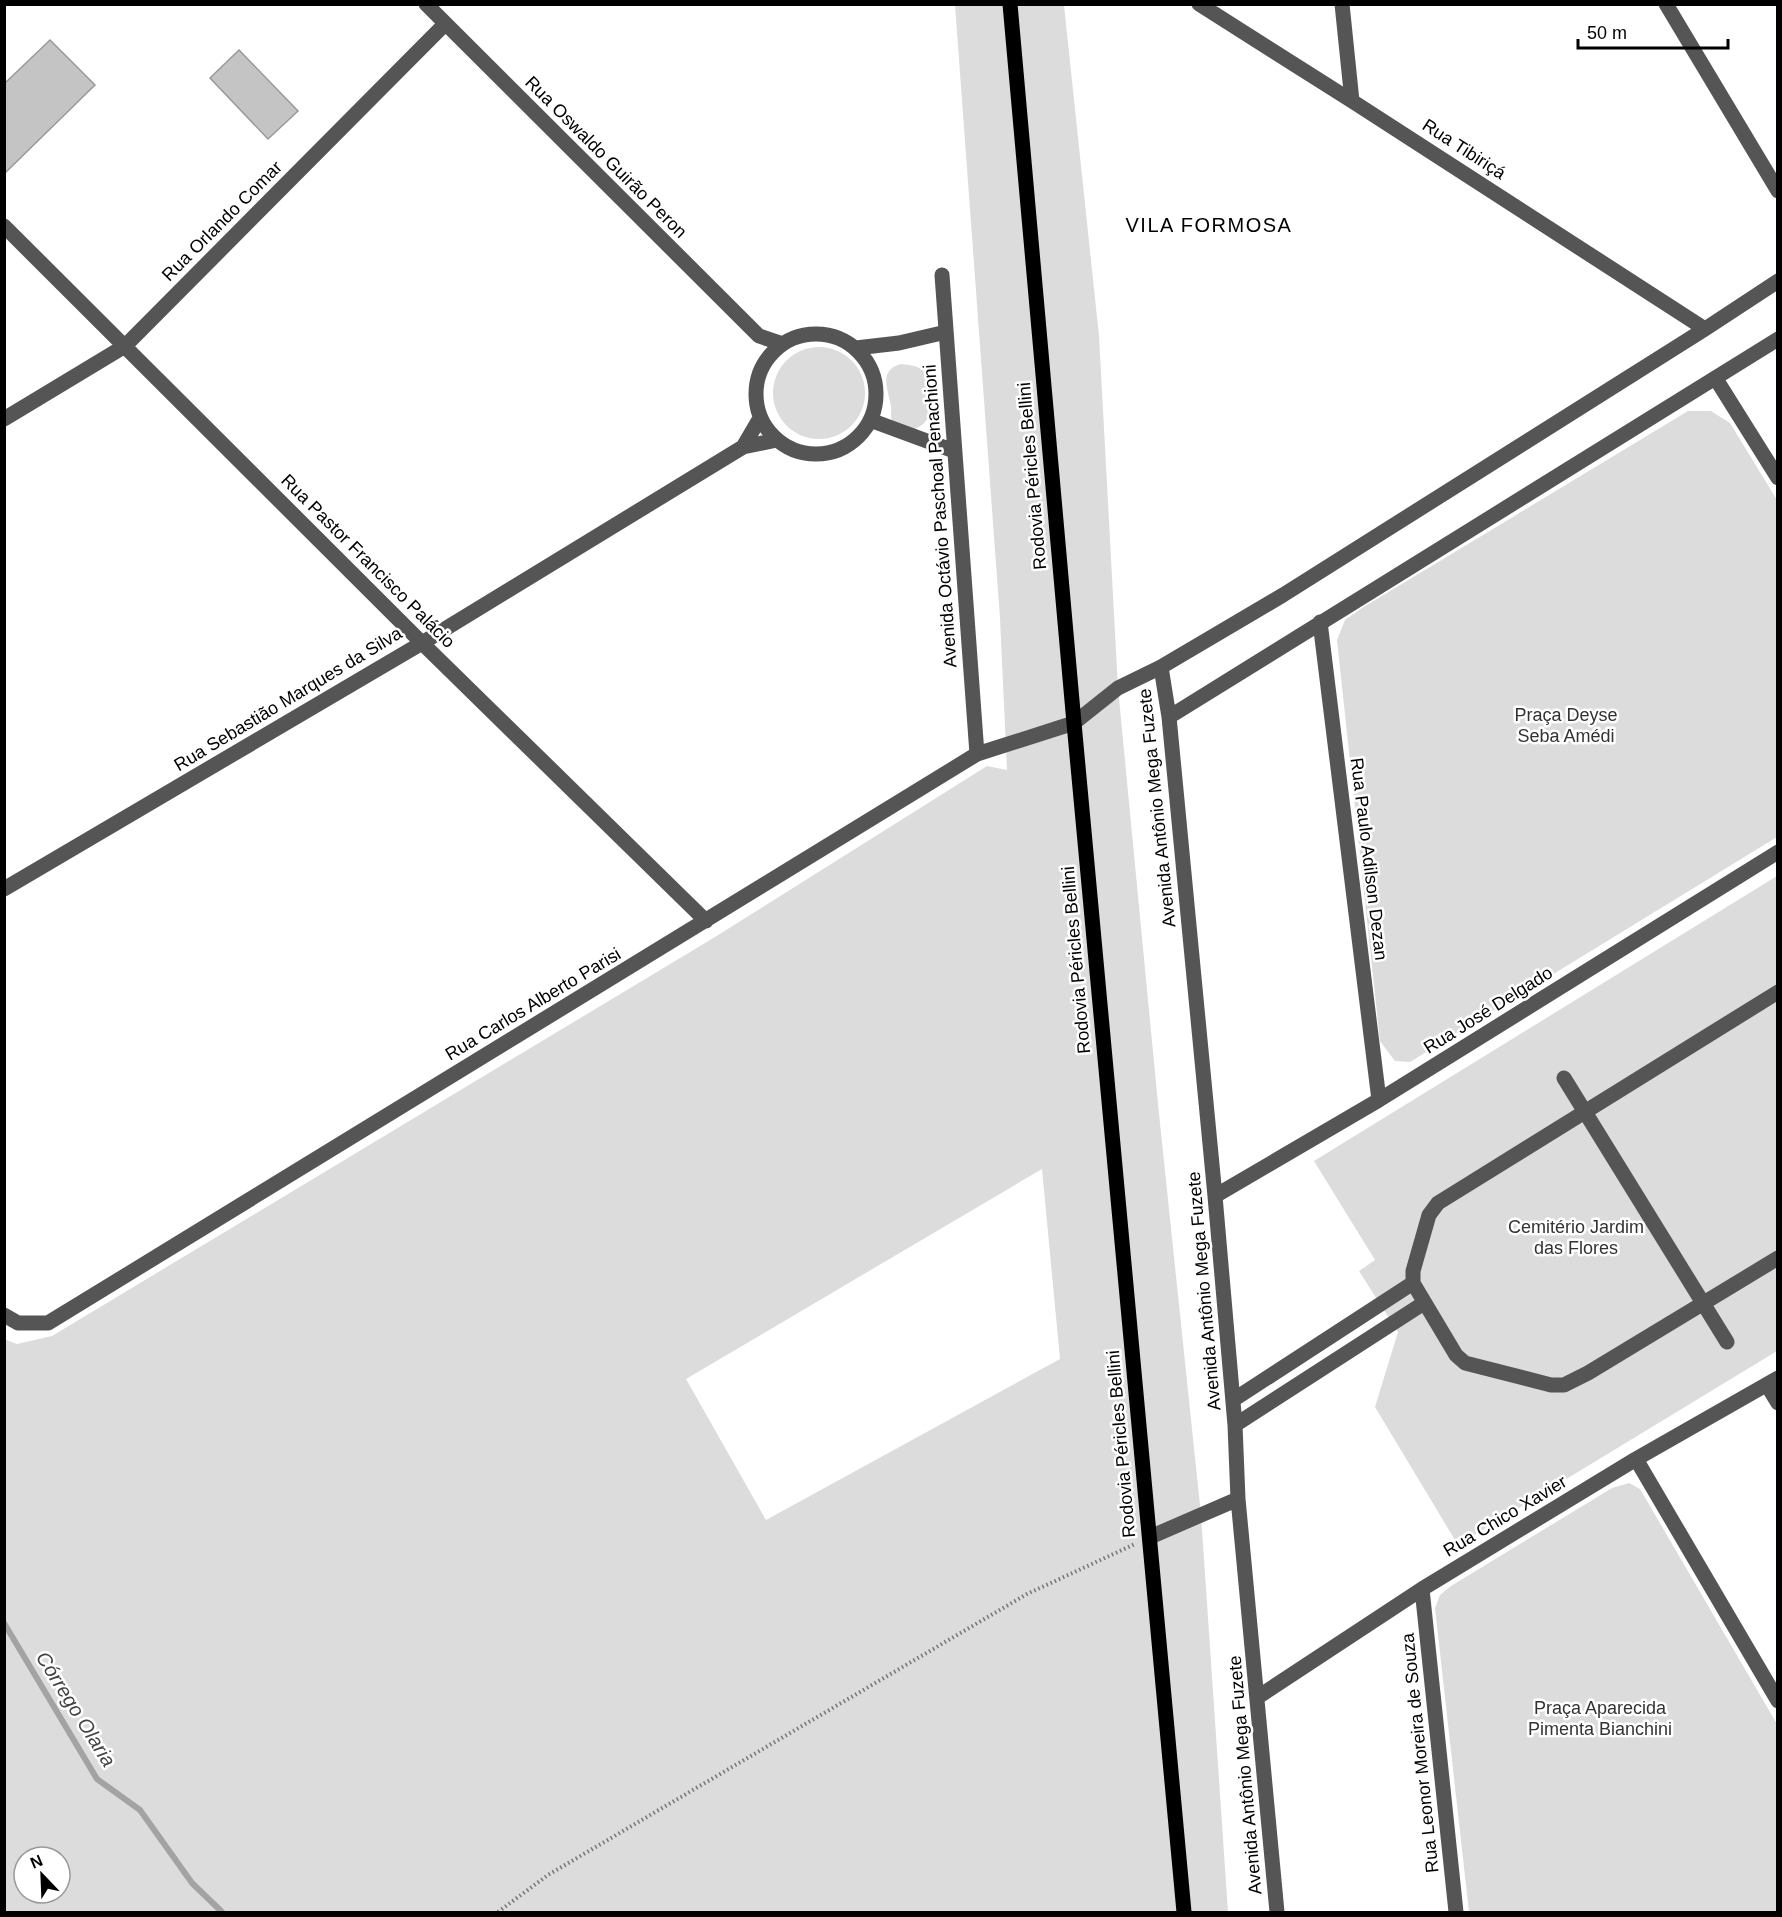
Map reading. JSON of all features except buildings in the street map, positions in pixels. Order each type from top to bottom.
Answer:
[{"type":"main road","name":"Rodovia Péricles Bellini","points":[[1010,4],[1184,1912]]},
{"type":"street","name":"Rua Oswaldo Guirão Peron","points":[[426,4],[759,336],[783,344]]},
{"type":"street","name":"Rua Tibiriçá","points":[[1199,4],[1705,329]]},
{"type":"street","points":[[1342,4],[1352,101]]},
{"type":"street","points":[[1666,4],[1778,191]]},
{"type":"street","name":"Rua Orlando Comar","points":[[4,419],[125,346],[446,24]]},
{"type":"street","name":"Rua Pastor Francisco Palácio","points":[[4,226],[422,643],[706,921]]},
{"type":"street","name":"Avenida Octávio Paschoal Penachioni","points":[[942,275],[977,754]]},
{"type":"street","points":[[1074,723],[1118,688],[1161,667],[1283,595],[1778,281]]},
{"type":"street","points":[[856,348],[899,343],[946,332]]},
{"type":"street","points":[[807,335],[832,336],[856,348],[868,363],[875,382],[876,401],[870,420],[857,438],[839,450],[818,454],[796,451],[777,440],[760,418],[757,404],[756,390],[759,375],[765,363],[783,344],[807,335]]},
{"type":"street","points":[[759,336],[765,363]]},
{"type":"street","points":[[1169,717],[1778,339]]},
{"type":"street","points":[[1716,379],[1778,478]]},
{"type":"street","name":"Rua Sebastião Marques da Silva","points":[[743,447],[760,418]]},
{"type":"street","points":[[870,420],[954,452]]},
{"type":"street","name":"Rua Sebastião Marques da Silva","points":[[4,889],[422,643],[743,447],[777,440]]},
{"type":"street","name":"Rua Paulo Adilson Dezan","points":[[1320,622],[1379,1100]]},
{"type":"street","name":"Avenida Antônio Mega Fuzete","points":[[1161,667],[1169,717],[1215,1196],[1235,1425],[1238,1499],[1277,1912]]},
{"type":"street","name":"Rua Carlos Alberto Parisi","points":[[4,1315],[18,1323],[48,1323],[977,754],[1074,723]]},
{"type":"street","name":"Rua José Delgado","points":[[1215,1196],[1379,1100],[1778,852]]},
{"type":"street","points":[[1778,992],[1438,1203],[1429,1215],[1413,1271],[1413,1283],[1456,1355],[1465,1363],[1551,1385],[1564,1385],[1588,1374],[1778,1258]]},
{"type":"street","points":[[1564,1077],[1727,1342]]},
{"type":"street","points":[[1233,1400],[1413,1283]]},
{"type":"street","points":[[1235,1425],[1424,1303]]},
{"type":"street","points":[[1772,1382],[1778,1403]]},
{"type":"street","name":"Rua Chico Xavier","points":[[1258,1697],[1422,1589],[1636,1459],[1772,1382]]},
{"type":"street","points":[[1636,1459],[1778,1701]]},
{"type":"street","points":[[1150,1537],[1238,1499]]},
{"type":"street","name":"Rua Leonor Moreira de Souza","points":[[1422,1589],[1456,1912]]},
{"type":"path","points":[[498,1912],[548,1875],[1027,1594],[1150,1537]]},
{"type":"green space","points":[[955,5],[1064,5],[1099,336],[1118,688],[1201,1515],[1228,1912],[5,1912],[4,1339],[17,1344],[52,1336],[715,937],[987,766],[1007,770],[1000,618]],"holes":[[[1042,1169],[1060,1359],[766,1520],[686,1379]]]},
{"type":"green space","points":[[819,347],[837,351],[852,360],[861,375],[865,393],[861,411],[852,426],[837,435],[819,439],[801,435],[786,426],[777,411],[773,393],[777,375],[786,360],[801,351]]},
{"type":"green space","points":[[901,364],[915,366],[927,373],[934,388],[933,407],[924,423],[917,428],[909,429],[891,419],[887,375],[894,367]]},
{"type":"green space","name":"Praça Deyse Seba Amédi","points":[[1688,411],[1711,411],[1730,423],[1777,500],[1777,837],[1410,1062],[1395,1061],[1380,1041],[1337,640],[1345,620]]},
{"type":"green space","name":"Cemitério Jardim das Flores","points":[[1777,876],[1777,1351],[1458,1545],[1375,1407],[1398,1332],[1359,1271],[1375,1260],[1314,1161]]},
{"type":"green space","name":"Praça Aparecida Pimenta Bianchini","points":[[1629,1483],[1640,1489],[1777,1724],[1777,1912],[1469,1912],[1435,1608],[1440,1595],[1451,1586],[1612,1488]]},
{"type":"waterway","name":"Córrego Olaria","points":[[4,1623],[97,1779],[140,1810],[192,1883],[222,1912]]},
{"type":"district","name":"VILA FORMOSA","points":[[1209,225]]}]
